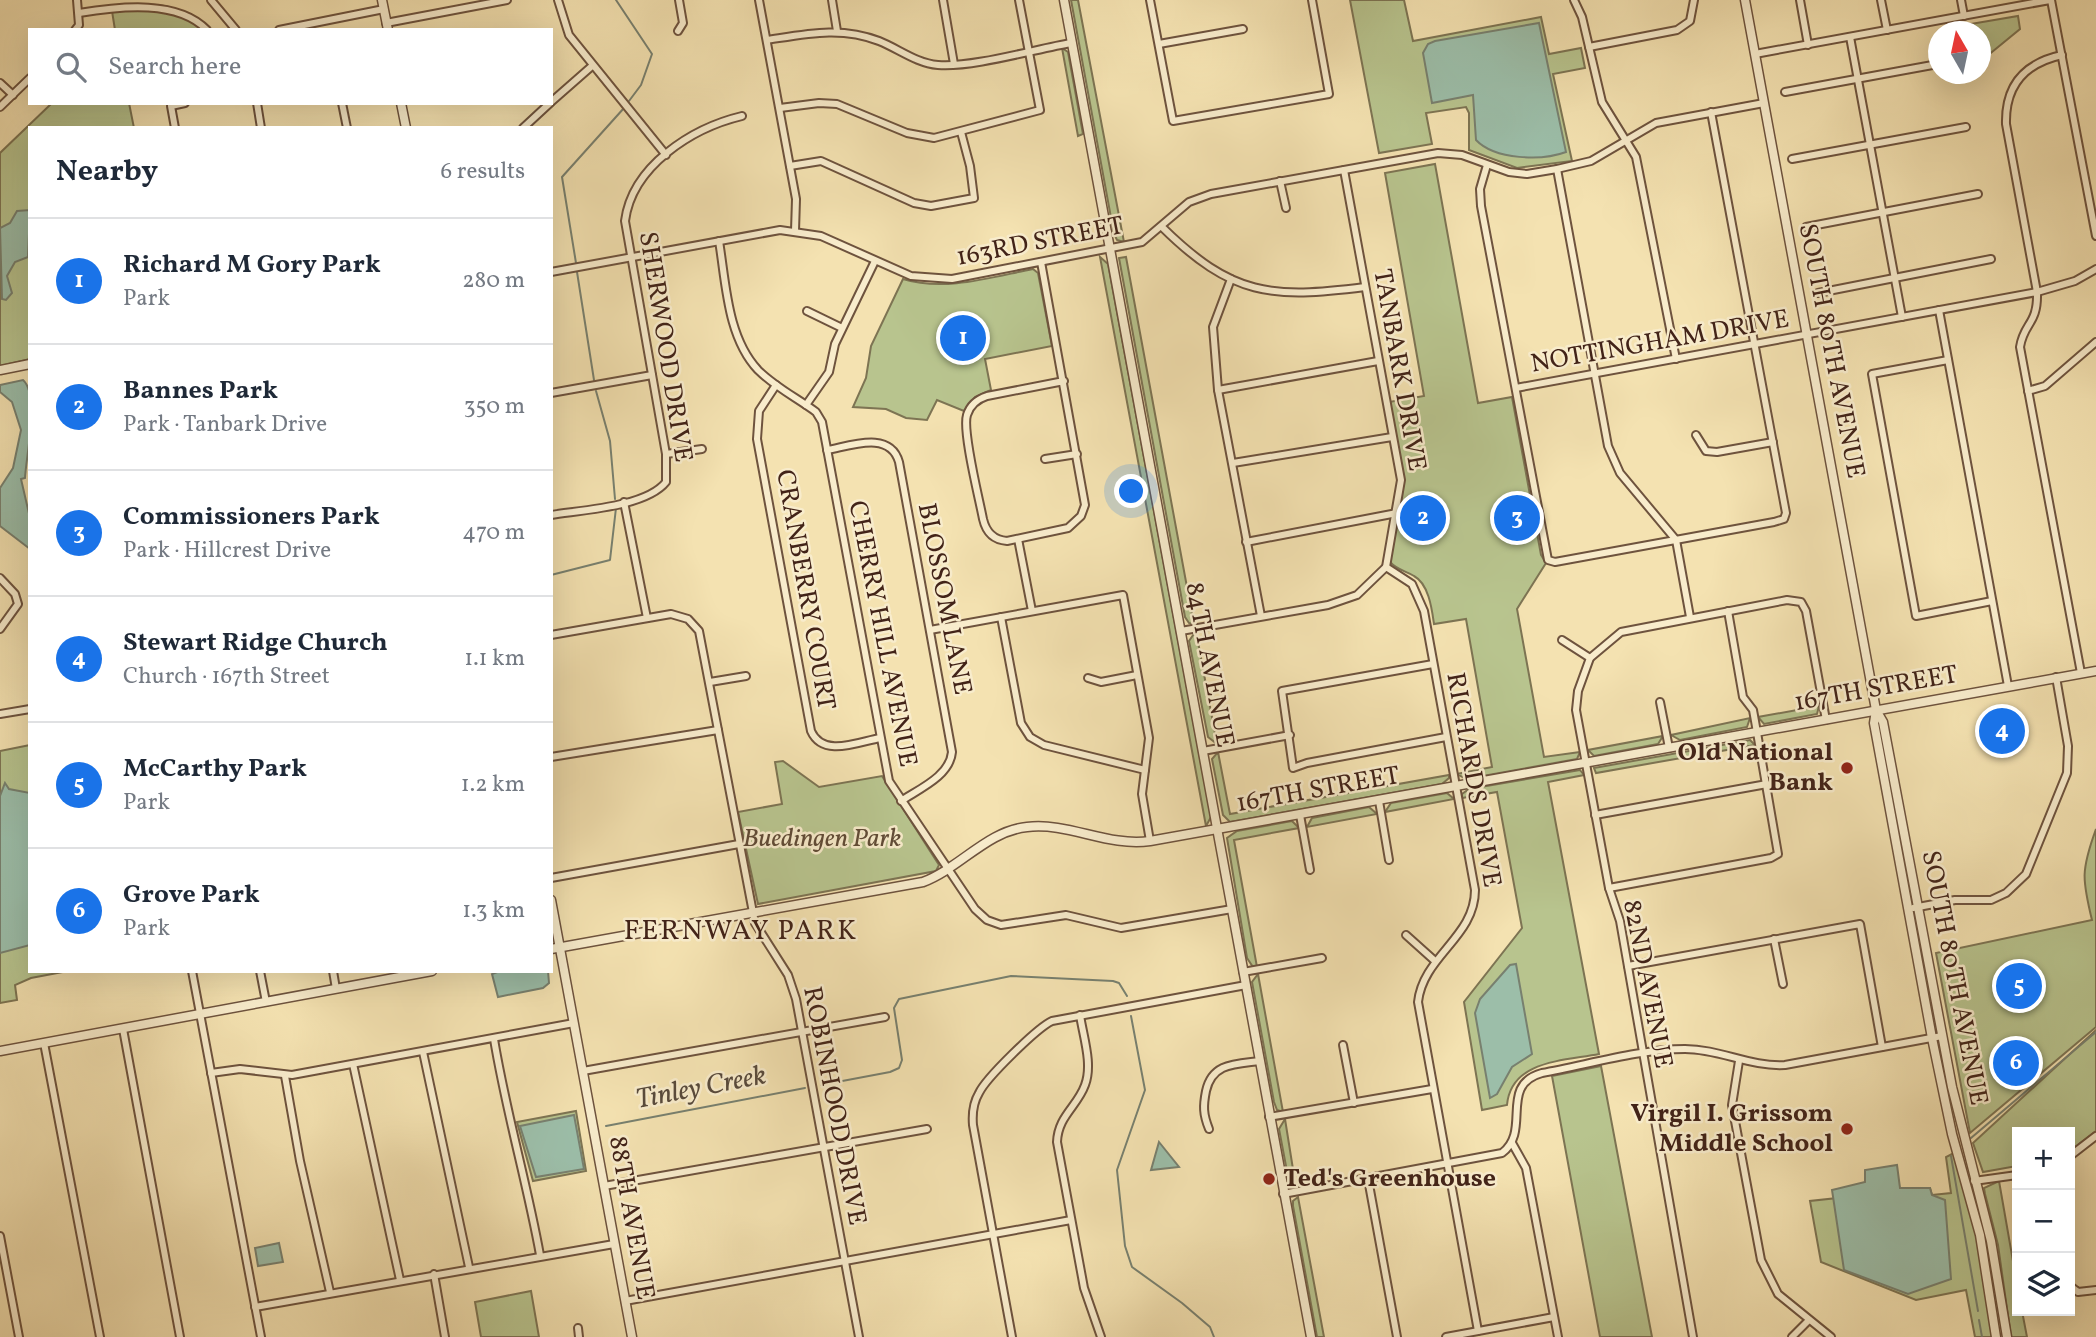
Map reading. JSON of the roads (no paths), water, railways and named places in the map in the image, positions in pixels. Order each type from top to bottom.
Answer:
[{"type":"street","points":[[77,0],[79,25],[77,28]]},
{"type":"street","points":[[211,0],[234,28]]},
{"type":"street","points":[[287,28],[383,4],[387,26],[436,12],[507,0]]},
{"type":"street","points":[[558,0],[569,34],[666,155]]},
{"type":"street","points":[[678,31],[683,23],[679,0]]},
{"type":"street","points":[[759,0],[796,199],[795,231]]},
{"type":"street","points":[[832,0],[838,31]]},
{"type":"street","points":[[943,0],[954,64]]},
{"type":"street","points":[[780,108],[828,103],[854,109],[916,136],[934,138],[1040,110],[1019,0]]},
{"type":"street","name":"84TH AVENUE","points":[[1064,0],[1311,1337]]},
{"type":"street","points":[[1150,0],[1173,121],[1329,94],[1311,0]]},
{"type":"street","points":[[1574,0],[1580,10],[1602,102],[1636,157],[1676,359]]},
{"type":"street","points":[[1589,47],[1677,30],[1690,21],[1694,0]]},
{"type":"street","name":"SOUTH 80TH AVENUE","points":[[1745,0],[1876,710],[1874,723],[1932,1038],[1980,1235],[1996,1337]]},
{"type":"street","points":[[1800,0],[1808,45]]},
{"type":"street","points":[[1881,0],[1887,30]]},
{"type":"street","points":[[1961,0],[1964,16]]},
{"type":"street","points":[[1755,54],[2051,0],[2096,236]]},
{"type":"street","points":[[79,13],[127,3],[171,2],[190,11],[205,28]]},
{"type":"street","points":[[1159,44],[1243,29]]},
{"type":"street","points":[[767,40],[813,32],[838,31],[878,40],[919,61],[954,64],[1072,43]]},
{"type":"street","points":[[1850,37],[1902,317]]},
{"type":"street","points":[[2062,55],[2039,62],[2022,74],[2011,90],[2006,113],[2037,292],[2038,313],[2022,338],[2020,347],[2081,673]]},
{"type":"street","points":[[553,101],[592,66]]},
{"type":"street","points":[[1785,92],[1928,66]]},
{"type":"street","points":[[0,107],[28,80]]},
{"type":"street","points":[[0,83],[13,95]]},
{"type":"street","name":"163RD STREET","points":[[553,272],[765,232],[795,231],[821,236],[911,276],[940,280],[1111,250],[1142,242],[1189,202],[1201,197],[1444,153],[1462,155],[1518,173],[1557,169],[1591,161],[1656,123],[1764,103]]},
{"type":"street","points":[[175,126],[171,106],[176,105]]},
{"type":"street","points":[[257,105],[261,126]]},
{"type":"street","points":[[342,105],[347,126]]},
{"type":"street","points":[[401,105],[406,126]]},
{"type":"street","points":[[525,126],[549,105]]},
{"type":"street","points":[[1487,165],[1480,189],[1480,206],[1545,548],[1550,561],[1784,519],[1786,513],[1711,112]]},
{"type":"street","name":"SHERWOOD DRIVE","points":[[553,515],[624,502],[660,489],[666,482],[666,454],[630,258],[625,221],[627,202],[635,186],[666,155],[702,128],[741,116]]},
{"type":"street","points":[[1792,159],[1966,127]]},
{"type":"street","points":[[790,166],[821,161],[907,202],[931,206],[974,198],[970,166],[961,132]]},
{"type":"street","points":[[1557,169],[1608,446],[1620,473],[1676,540],[1690,617]]},
{"type":"street","name":"TANBARK DRIVE","points":[[1343,170],[1401,480],[1386,566]]},
{"type":"street","points":[[1280,181],[1286,208]]},
{"type":"street","points":[[1806,227],[1978,194]]},
{"type":"street","points":[[1162,227],[1190,254],[1231,279],[1267,291],[1302,295],[1365,287]]},
{"type":"street","name":"CHERRY HILL AVENUE","points":[[719,240],[740,342],[759,370],[806,405],[822,422],[889,781],[978,914],[1001,925],[1066,915],[1121,928],[1232,909]]},
{"type":"street","points":[[1818,293],[1991,259]]},
{"type":"street","points":[[806,405],[829,372],[842,328],[875,261]]},
{"type":"street","points":[[1041,262],[1085,499],[1081,516],[1062,531],[1018,539],[997,539],[986,529],[967,430],[969,411],[977,401],[987,396],[1063,381]]},
{"type":"street","name":"NOTTINGHAM DRIVE","points":[[1516,388],[2037,292],[2076,281],[2096,269]]},
{"type":"street","points":[[1231,279],[1213,327],[1218,390],[1261,616]]},
{"type":"street","points":[[1939,310],[2008,686]]},
{"type":"street","points":[[807,311],[842,328]]},
{"type":"street","points":[[2028,391],[2045,386],[2096,342]]},
{"type":"street","points":[[1948,360],[1872,374],[1916,616],[1992,601]]},
{"type":"street","points":[[1218,390],[1378,361]]},
{"type":"street","points":[[0,370],[28,364]]},
{"type":"street","points":[[553,393],[652,375]]},
{"type":"street","name":"CRANBERRY COURT","points":[[776,385],[759,411],[757,439],[811,731],[817,741],[830,747],[880,738]]},
{"type":"street","points":[[1696,435],[1706,451],[1717,452],[1773,442]]},
{"type":"street","points":[[1233,463],[1392,437]]},
{"type":"street","name":"BLOSSOM LANE","points":[[827,450],[877,442],[885,444],[896,454],[952,758],[942,773],[901,801]]},
{"type":"street","points":[[666,454],[702,449]]},
{"type":"street","points":[[1045,459],[1077,454]]},
{"type":"street","points":[[624,502],[647,618]]},
{"type":"street","points":[[1246,542],[1397,513]]},
{"type":"street","points":[[1018,539],[1032,611]]},
{"type":"street","points":[[1181,631],[1328,605],[1357,595],[1386,566]]},
{"type":"street","name":"RICHARDS DRIVE","points":[[1386,566],[1403,576],[1417,592],[1474,884],[1474,904],[1466,925],[1424,977],[1418,1002],[1478,1331]]},
{"type":"street","points":[[0,578],[15,594],[18,604],[0,629]]},
{"type":"street","points":[[930,630],[1123,595],[1150,746],[1142,794],[1150,841]]},
{"type":"street","points":[[1562,640],[1590,658],[1621,632],[1787,600],[1801,602],[1806,611],[1826,720]]},
{"type":"street","points":[[1609,888],[1776,856],[1778,849],[1753,710],[1743,697],[1728,611]]},
{"type":"street","name":"ROBINHOOD DRIVE","points":[[553,635],[675,614],[694,624],[700,634],[753,914],[759,933],[788,975],[803,1031],[859,1337]]},
{"type":"street","points":[[1001,617],[1021,723],[1030,737],[1044,745],[1145,770]]},
{"type":"street","name":"82ND AVENUE","points":[[1590,658],[1578,691],[1576,710],[1609,888],[1620,922],[1693,1337]]},
{"type":"street","points":[[1433,664],[1282,691],[1293,768],[1307,762],[1446,737]]},
{"type":"street","name":"167TH STREET","points":[[556,948],[923,882],[948,870],[997,836],[1027,827],[1052,826],[1119,843],[1150,841],[2096,671]]},
{"type":"street","points":[[1088,678],[1101,682],[1137,675]]},
{"type":"street","points":[[710,682],[746,676]]},
{"type":"street","points":[[1908,909],[1955,900],[1991,900],[2006,893],[2026,874],[2067,773],[2068,746],[2056,677]]},
{"type":"street","points":[[1660,702],[1669,748]]},
{"type":"street","points":[[0,714],[28,709]]},
{"type":"street","name":"SOUTH 80TH AVENUE","points":[[1876,710],[1883,722],[1942,1036],[1998,1272],[2007,1337]]},
{"type":"street","points":[[553,757],[718,730]]},
{"type":"street","points":[[1203,751],[1290,735]]},
{"type":"street","points":[[1595,815],[1767,784]]},
{"type":"street","points":[[1379,801],[1389,860]]},
{"type":"street","points":[[1300,815],[1310,870]]},
{"type":"street","points":[[553,878],[739,844]]},
{"type":"street","name":"88TH AVENUE","points":[[553,919],[556,948],[574,1023],[632,1337]]},
{"type":"street","points":[[1628,966],[1860,924],[1882,1047]]},
{"type":"street","points":[[1406,935],[1435,961]]},
{"type":"street","points":[[1774,939],[1783,984]]},
{"type":"street","points":[[1244,972],[1322,958]]},
{"type":"street","points":[[192,973],[261,1337]]},
{"type":"street","points":[[260,973],[266,1002]]},
{"type":"street","points":[[333,973],[336,989]]},
{"type":"street","points":[[0,1051],[421,973]]},
{"type":"street","points":[[1012,1337],[972,1116],[981,1089],[1042,1026],[1080,1015],[1246,985]]},
{"type":"street","points":[[1080,1015],[1088,1065],[1087,1078],[1082,1091],[1063,1116],[1057,1136],[1084,1288],[1101,1337]]},
{"type":"street","points":[[583,1071],[885,1017]]},
{"type":"street","points":[[211,1073],[240,1069],[285,1076],[574,1023]]},
{"type":"street","points":[[123,1029],[180,1337]]},
{"type":"street","points":[[1283,1194],[1492,1156],[1512,1143],[1518,1126],[1516,1096],[1531,1077],[1644,1054],[1687,1049],[1717,1053],[1759,1066],[1785,1065],[1942,1036]]},
{"type":"street","points":[[494,1039],[509,1126],[531,1202],[541,1255]]},
{"type":"street","points":[[44,1043],[100,1337]]},
{"type":"street","points":[[1343,1045],[1354,1103]]},
{"type":"street","points":[[423,1052],[469,1268]]},
{"type":"street","points":[[1209,1129],[1202,1111],[1210,1076],[1221,1067],[1259,1061]]},
{"type":"street","points":[[1739,1061],[1732,1105],[1761,1260],[1778,1294],[1830,1337]]},
{"type":"street","points":[[353,1065],[400,1280]]},
{"type":"street","points":[[285,1076],[300,1161],[330,1293]]},
{"type":"street","points":[[1269,1117],[1432,1089]]},
{"type":"street","points":[[604,1186],[927,1129]]},
{"type":"street","points":[[2075,1152],[2096,1136]]},
{"type":"street","points":[[1512,1143],[1526,1168],[1558,1337]]},
{"type":"street","points":[[1966,1183],[2012,1176]]},
{"type":"street","points":[[1368,1179],[1397,1337]]},
{"type":"street","points":[[625,1301],[1071,1220]]},
{"type":"street","points":[[0,1236],[19,1337]]},
{"type":"street","points":[[255,1307],[614,1244]]},
{"type":"street","points":[[434,1274],[445,1337]]},
{"type":"street","points":[[2075,1290],[2078,1292],[2096,1290]]},
{"type":"street","points":[[1446,1337],[1554,1317]]},
{"type":"street","points":[[1793,1337],[1808,1321]]},
{"type":"street","points":[[578,1328],[579,1337]]},
{"type":"waterway","points":[[616,0],[652,54],[641,85],[629,101]]},
{"type":"waterway","points":[[576,263],[562,177],[624,108]]},
{"type":"waterway","points":[[577,272],[594,380]]},
{"type":"waterway","points":[[596,391],[610,441],[615,499]]},
{"type":"waterway","points":[[553,574],[610,560],[616,508]]},
{"type":"waterway","name":"Tinley Creek","points":[[821,1085],[899,1068],[902,1060],[894,1008],[899,999],[1011,976],[1113,981],[1119,983],[1127,996]]},
{"type":"waterway","name":"Tinley Creek","points":[[1131,1016],[1145,1090],[1117,1170],[1125,1246],[1132,1267],[1182,1303],[1210,1327],[1214,1337]]},
{"type":"waterway","name":"Tinley Creek","points":[[1971,1138],[2096,1032]]},
{"type":"waterway","name":"Tinley Creek","points":[[606,1126],[805,1088]]},
{"type":"waterway","name":"Tinley Creek","points":[[1951,1156],[1978,1311]]},
{"type":"waterway","name":"Tinley Creek","points":[[1979,1320],[1982,1337]]},
{"type":"place","name":"Richard M Gory Park","points":[[963,338]]},
{"type":"place","name":"Bannes Park","points":[[1423,518]]},
{"type":"place","name":"Commissioners Park","points":[[1517,518]]},
{"type":"place","name":"Stewart Ridge Church","points":[[2002,731]]},
{"type":"place","name":"Old National Bank","points":[[1847,768]]},
{"type":"place","name":"McCarthy Park","points":[[2019,986]]},
{"type":"place","name":"Grove Park","points":[[2016,1063]]},
{"type":"place","name":"Virgil I. Grissom Middle School","points":[[1847,1129]]},
{"type":"place","name":"Ted's Greenhouse","points":[[1269,1179]]},
{"type":"district","name":"FERNWAY PARK","points":[[741,931]]},
{"type":"park label","name":"Buedingen Park","points":[[822,839]]}]
